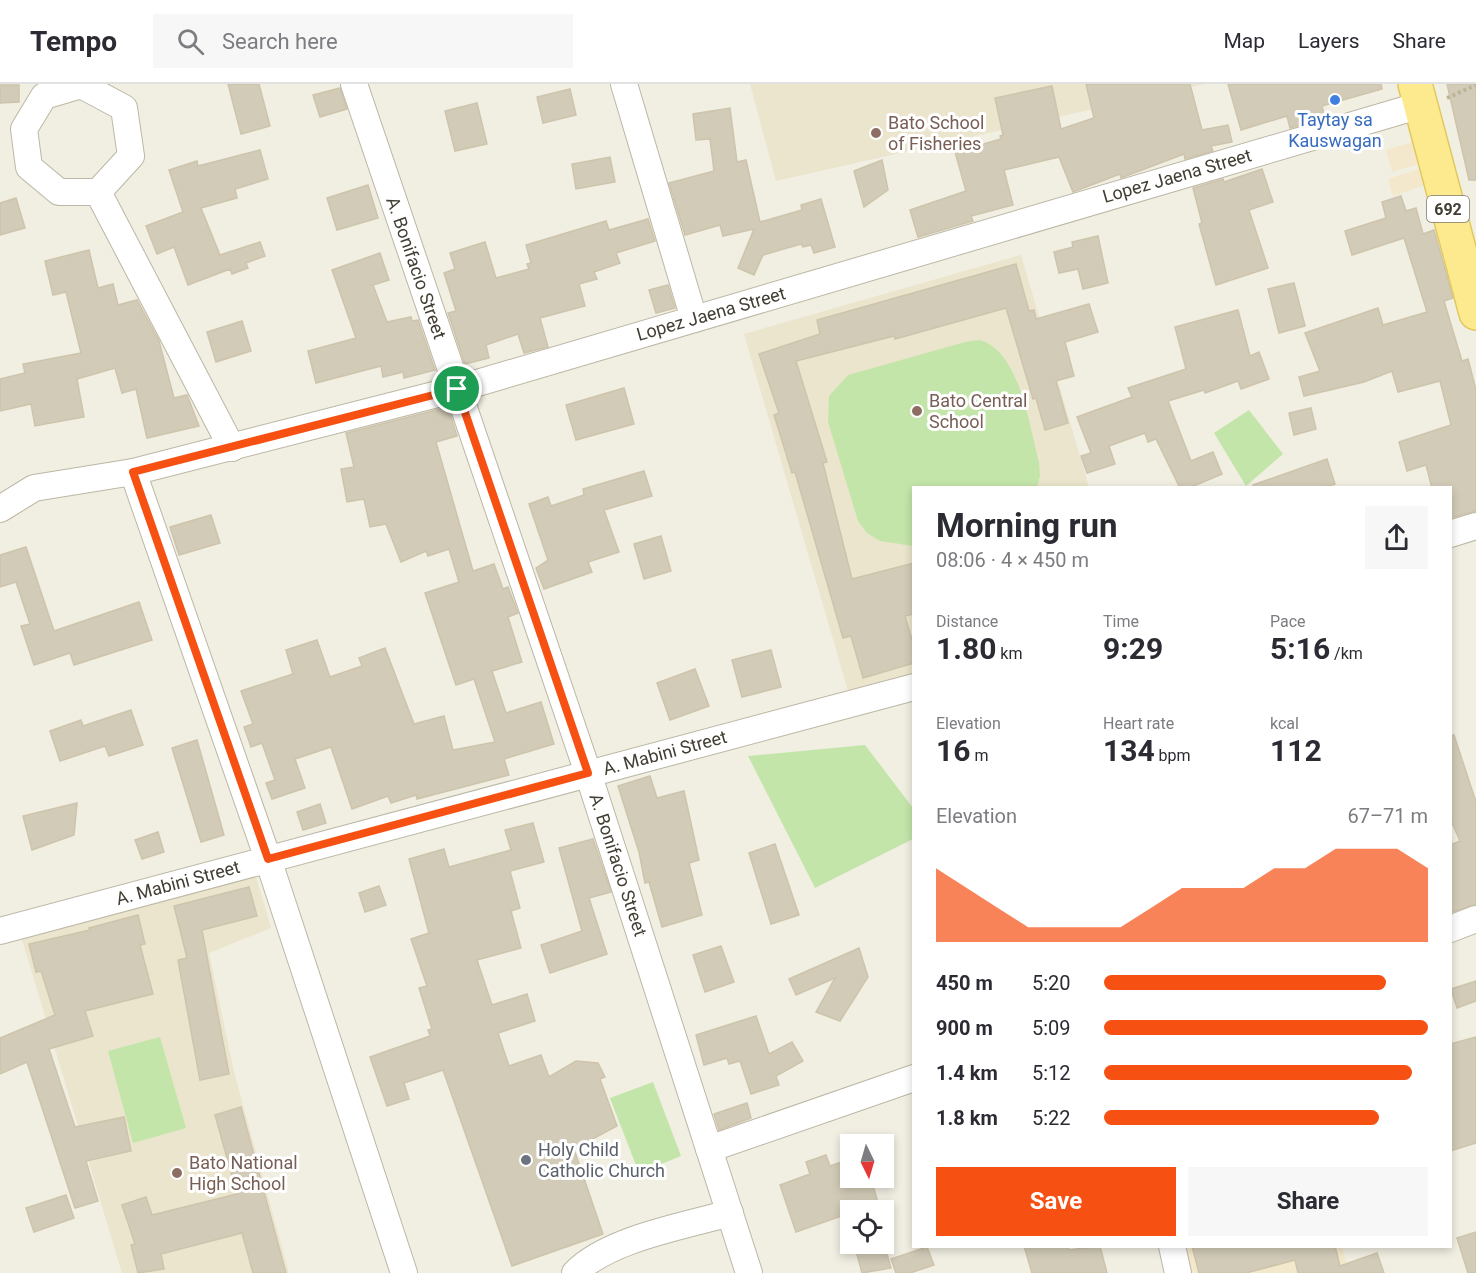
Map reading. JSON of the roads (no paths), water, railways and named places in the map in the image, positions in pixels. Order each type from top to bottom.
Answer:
[{"type":"main road","name":"692","points":[[1418,94],[1476,313]]},
{"type":"street","name":"A. Bonifacio Street","points":[[354,84],[588,773],[749,1273]]},
{"type":"street","points":[[624,84],[694,319]]},
{"type":"street","points":[[81,85],[124,108],[131,156],[98,192],[59,192],[30,167],[24,129],[44,96],[81,85]]},
{"type":"street","name":"Lopez Jaena Street","points":[[0,509],[34,488],[133,472],[457,389],[694,319],[1418,94]]},
{"type":"street","points":[[98,192],[232,448]]},
{"type":"street","points":[[133,472],[268,859],[404,1273]]},
{"type":"street","points":[[1452,533],[1476,526]]},
{"type":"street","name":"A. Mabini Street","points":[[0,931],[912,688]]},
{"type":"street","points":[[1452,928],[1476,919]]},
{"type":"street","points":[[709,1149],[912,1079]]},
{"type":"street","points":[[575,1273],[586,1262],[614,1247],[730,1213]]},
{"type":"street","points":[[1172,1248],[1178,1273]]},
{"type":"place","name":"Taytay sa Kauswagan","points":[[1335,100]]},
{"type":"place","name":"Bato School of Fisheries","points":[[876,133]]},
{"type":"place","name":"Bato Central School","points":[[917,411]]},
{"type":"place","name":"Holy Child Catholic Church","points":[[526,1160]]},
{"type":"place","name":"Bato National High School","points":[[177,1173]]}]
